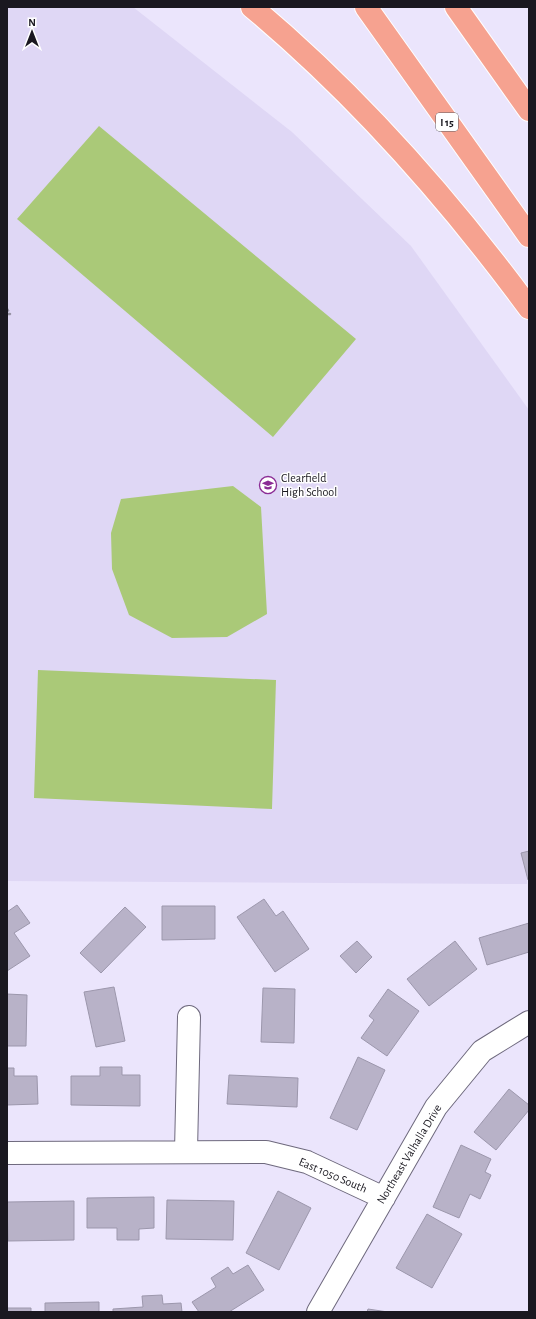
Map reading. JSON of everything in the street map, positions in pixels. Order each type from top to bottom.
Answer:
[{"type":"highway","points":[[252,7],[323,70],[409,159],[458,217],[529,308]]},
{"type":"highway","name":"I 15","points":[[366,7],[529,236]]},
{"type":"highway","points":[[456,7],[529,110]]},
{"type":"street","points":[[186,1151],[189,1017]]},
{"type":"street","name":"Northeast Valhalla Drive","points":[[318,1312],[440,1101],[482,1051],[529,1022]]},
{"type":"street","name":"East 1050 South","points":[[7,1153],[186,1151],[266,1152],[307,1162],[384,1198]]},
{"type":"path","points":[[7,310],[10,314],[7,314]]},
{"type":"shaded area","name":"Clearfield High School","points":[[7,7],[133,7],[292,132],[411,246],[529,410],[527,884],[7,881]]},
{"type":"green space","points":[[99,126],[356,339],[273,437],[17,219]]},
{"type":"green space","points":[[233,486],[261,507],[267,614],[227,637],[172,638],[129,615],[112,569],[111,533],[121,499]]},
{"type":"green space","points":[[38,670],[276,680],[272,809],[34,798]]},
{"type":"building","points":[[529,851],[529,880],[528,880],[521,853]]},
{"type":"building","points":[[264,899],[276,916],[283,911],[309,949],[275,972],[237,917]]},
{"type":"building","points":[[17,905],[30,923],[14,933],[30,956],[7,971],[7,912]]},
{"type":"building","points":[[162,906],[215,906],[215,939],[162,940]]},
{"type":"building","points":[[125,907],[146,927],[101,973],[80,953]]},
{"type":"building","points":[[529,923],[529,952],[487,965],[479,938]]},
{"type":"building","points":[[357,941],[372,957],[356,973],[340,956]]},
{"type":"building","points":[[455,941],[477,969],[429,1006],[407,979]]},
{"type":"building","points":[[114,987],[125,1041],[96,1047],[84,992]]},
{"type":"building","points":[[263,988],[295,989],[294,1043],[261,1042]]},
{"type":"building","points":[[388,989],[419,1011],[387,1056],[361,1038],[374,1020],[369,1016]]},
{"type":"building","points":[[7,994],[27,995],[26,1046],[7,1046]]},
{"type":"building","points":[[358,1057],[385,1070],[357,1130],[330,1118]]},
{"type":"building","points":[[100,1067],[122,1067],[122,1075],[140,1075],[140,1106],[71,1105],[71,1076],[100,1076]]},
{"type":"building","points":[[7,1068],[14,1068],[14,1076],[37,1076],[38,1104],[7,1105]]},
{"type":"building","points":[[229,1075],[298,1078],[297,1107],[227,1104]]},
{"type":"building","points":[[509,1089],[529,1105],[529,1110],[496,1150],[474,1132]]},
{"type":"building","points":[[461,1145],[491,1159],[485,1172],[491,1175],[480,1199],[470,1194],[459,1218],[433,1207]]},
{"type":"building","points":[[278,1191],[311,1208],[279,1270],[246,1253]]},
{"type":"building","points":[[154,1197],[154,1228],[139,1229],[139,1240],[117,1240],[117,1228],[87,1228],[87,1198]]},
{"type":"building","points":[[167,1200],[234,1201],[233,1240],[166,1239]]},
{"type":"building","points":[[74,1201],[74,1240],[8,1241],[7,1202]]},
{"type":"building","points":[[427,1214],[462,1234],[432,1288],[396,1268]]},
{"type":"building","points":[[248,1265],[264,1290],[229,1312],[199,1312],[192,1302],[216,1287],[211,1278],[228,1267],[233,1274]]},
{"type":"building","points":[[162,1295],[163,1304],[181,1303],[182,1312],[113,1312],[113,1309],[143,1307],[142,1296]]},
{"type":"building","points":[[99,1302],[99,1312],[45,1312],[45,1303]]},
{"type":"building","points":[[7,1308],[31,1308],[31,1312],[7,1312]]},
{"type":"building","points":[[368,1309],[388,1312],[367,1312]]},
{"type":"place","name":"Clearfield High School","points":[[268,485]]}]
